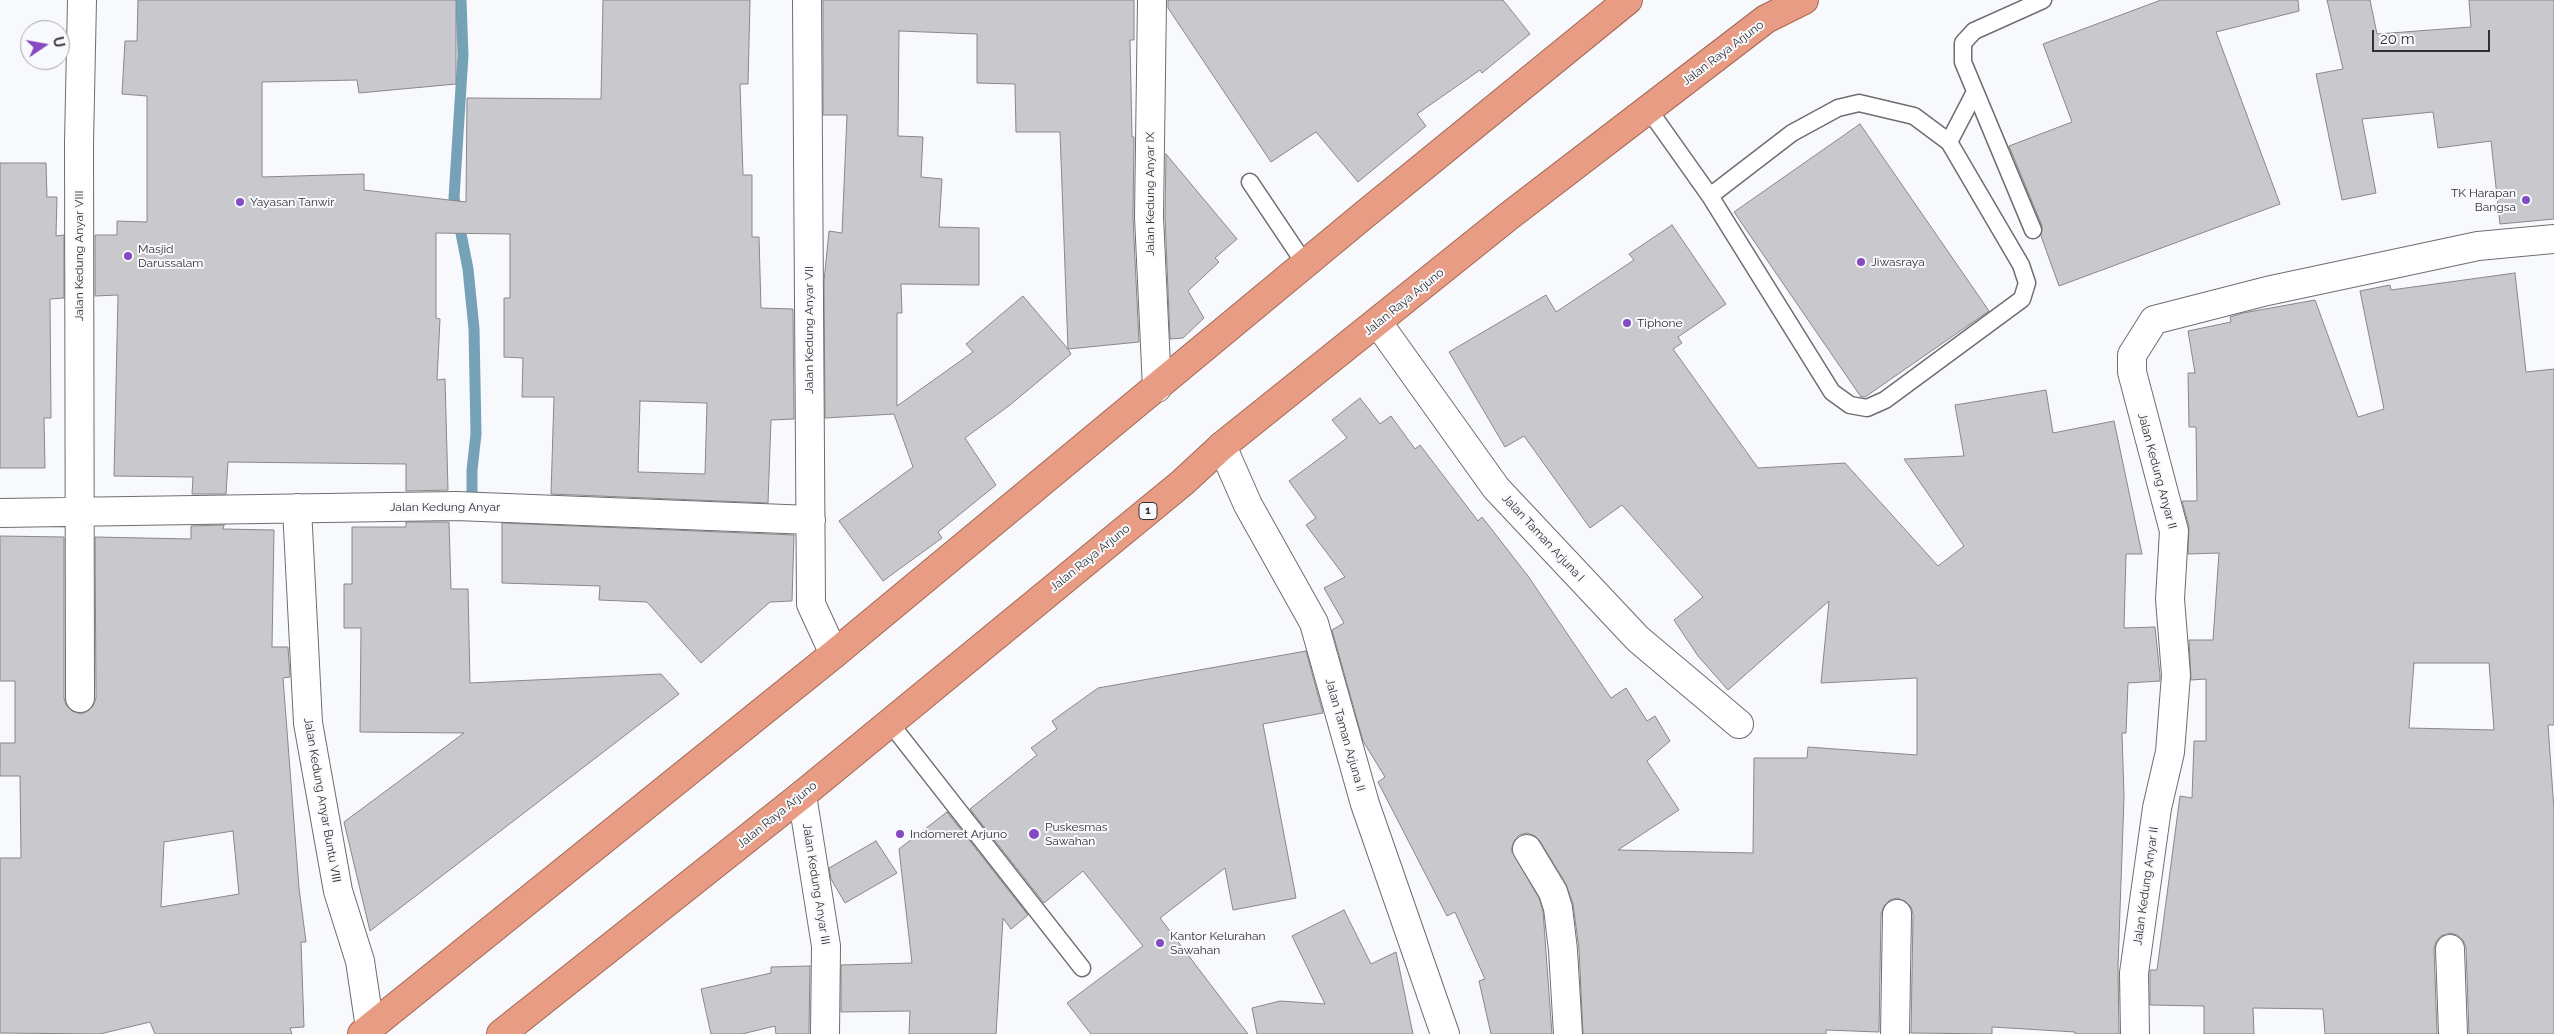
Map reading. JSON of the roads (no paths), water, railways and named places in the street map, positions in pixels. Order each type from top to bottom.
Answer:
[{"type":"highway","points":[[366,1031],[834,654],[1305,264],[1628,0]]},
{"type":"highway","name":"Jalan Raya Arjuno","points":[[501,1034],[802,795],[1182,483],[1222,446],[1378,323],[1508,216],[1766,20],[1804,0]]},
{"type":"highway","points":[[396,1034],[396,1017],[402,1002]]},
{"type":"street","name":"Jalan Kedung Anyar VIII","points":[[80,698],[78,512],[79,143],[82,0]]},
{"type":"street","name":"Jalan Kedung Anyar VII","points":[[807,0],[811,604],[834,654]]},
{"type":"street","name":"Jalan Kedung Anyar IX","points":[[1152,0],[1148,217],[1157,388]]},
{"type":"street","name":"Jalan Kedung Anyar II","points":[[2135,1034],[2134,973],[2157,808],[2170,752],[2176,675],[2170,599],[2174,532],[2132,372],[2132,355],[2154,320],[2267,291],[2478,246],[2554,239]]},
{"type":"street","name":"Jalan Taman Arjuna I","points":[[1378,323],[1496,488],[1638,639],[1739,724]]},
{"type":"street","name":"Jalan Taman Arjuna II","points":[[1222,446],[1248,505],[1314,623],[1365,804],[1445,1034]]},
{"type":"street","name":"Jalan Kedung Anyar","points":[[0,513],[298,513],[486,506],[811,520]]},
{"type":"street","name":"Jalan Kedung Anyar Buntu VIII","points":[[298,513],[308,723],[338,891],[360,961],[366,1031]]},
{"type":"street","name":"Jalan Kedung Anyar III","points":[[802,795],[826,946],[825,1034]]},
{"type":"street","points":[[1527,849],[1553,892],[1558,908],[1564,950],[1568,1034]]},
{"type":"street","points":[[1895,1034],[1897,914]]},
{"type":"street","points":[[2450,949],[2453,1034]]},
{"type":"lane","points":[[2033,230],[1963,62],[1963,43],[1974,31],[2043,0]]},
{"type":"lane","points":[[1949,142],[1975,92]]},
{"type":"lane","points":[[1649,110],[1710,196],[1832,392],[1850,405],[1867,408],[1885,400],[2022,299],[2027,283],[2021,265],[1949,142],[1914,116],[1859,103],[1838,108],[1792,133],[1710,196]]},
{"type":"lane","points":[[1250,182],[1305,264]]},
{"type":"lane","points":[[890,723],[1082,968]]},
{"type":"waterway","points":[[461,0],[463,55],[454,198],[468,269],[474,329],[476,434],[472,470],[472,508]]},
{"type":"place","name":"TK Harapan Bangsa","points":[[2526,200]]},
{"type":"place","name":"Yayasan Tanwir","points":[[240,202]]},
{"type":"place","name":"Masjid Darussalam","points":[[128,256]]},
{"type":"place","name":"Jiwasraya","points":[[1861,262]]},
{"type":"place","name":"Tiphone","points":[[1627,323]]},
{"type":"place","name":"Indomeret Arjuno","points":[[900,834]]},
{"type":"place","name":"Puskesmas Sawahan","points":[[1034,834]]},
{"type":"place","name":"Kantor Kelurahan Sawahan","points":[[1160,943]]}]
